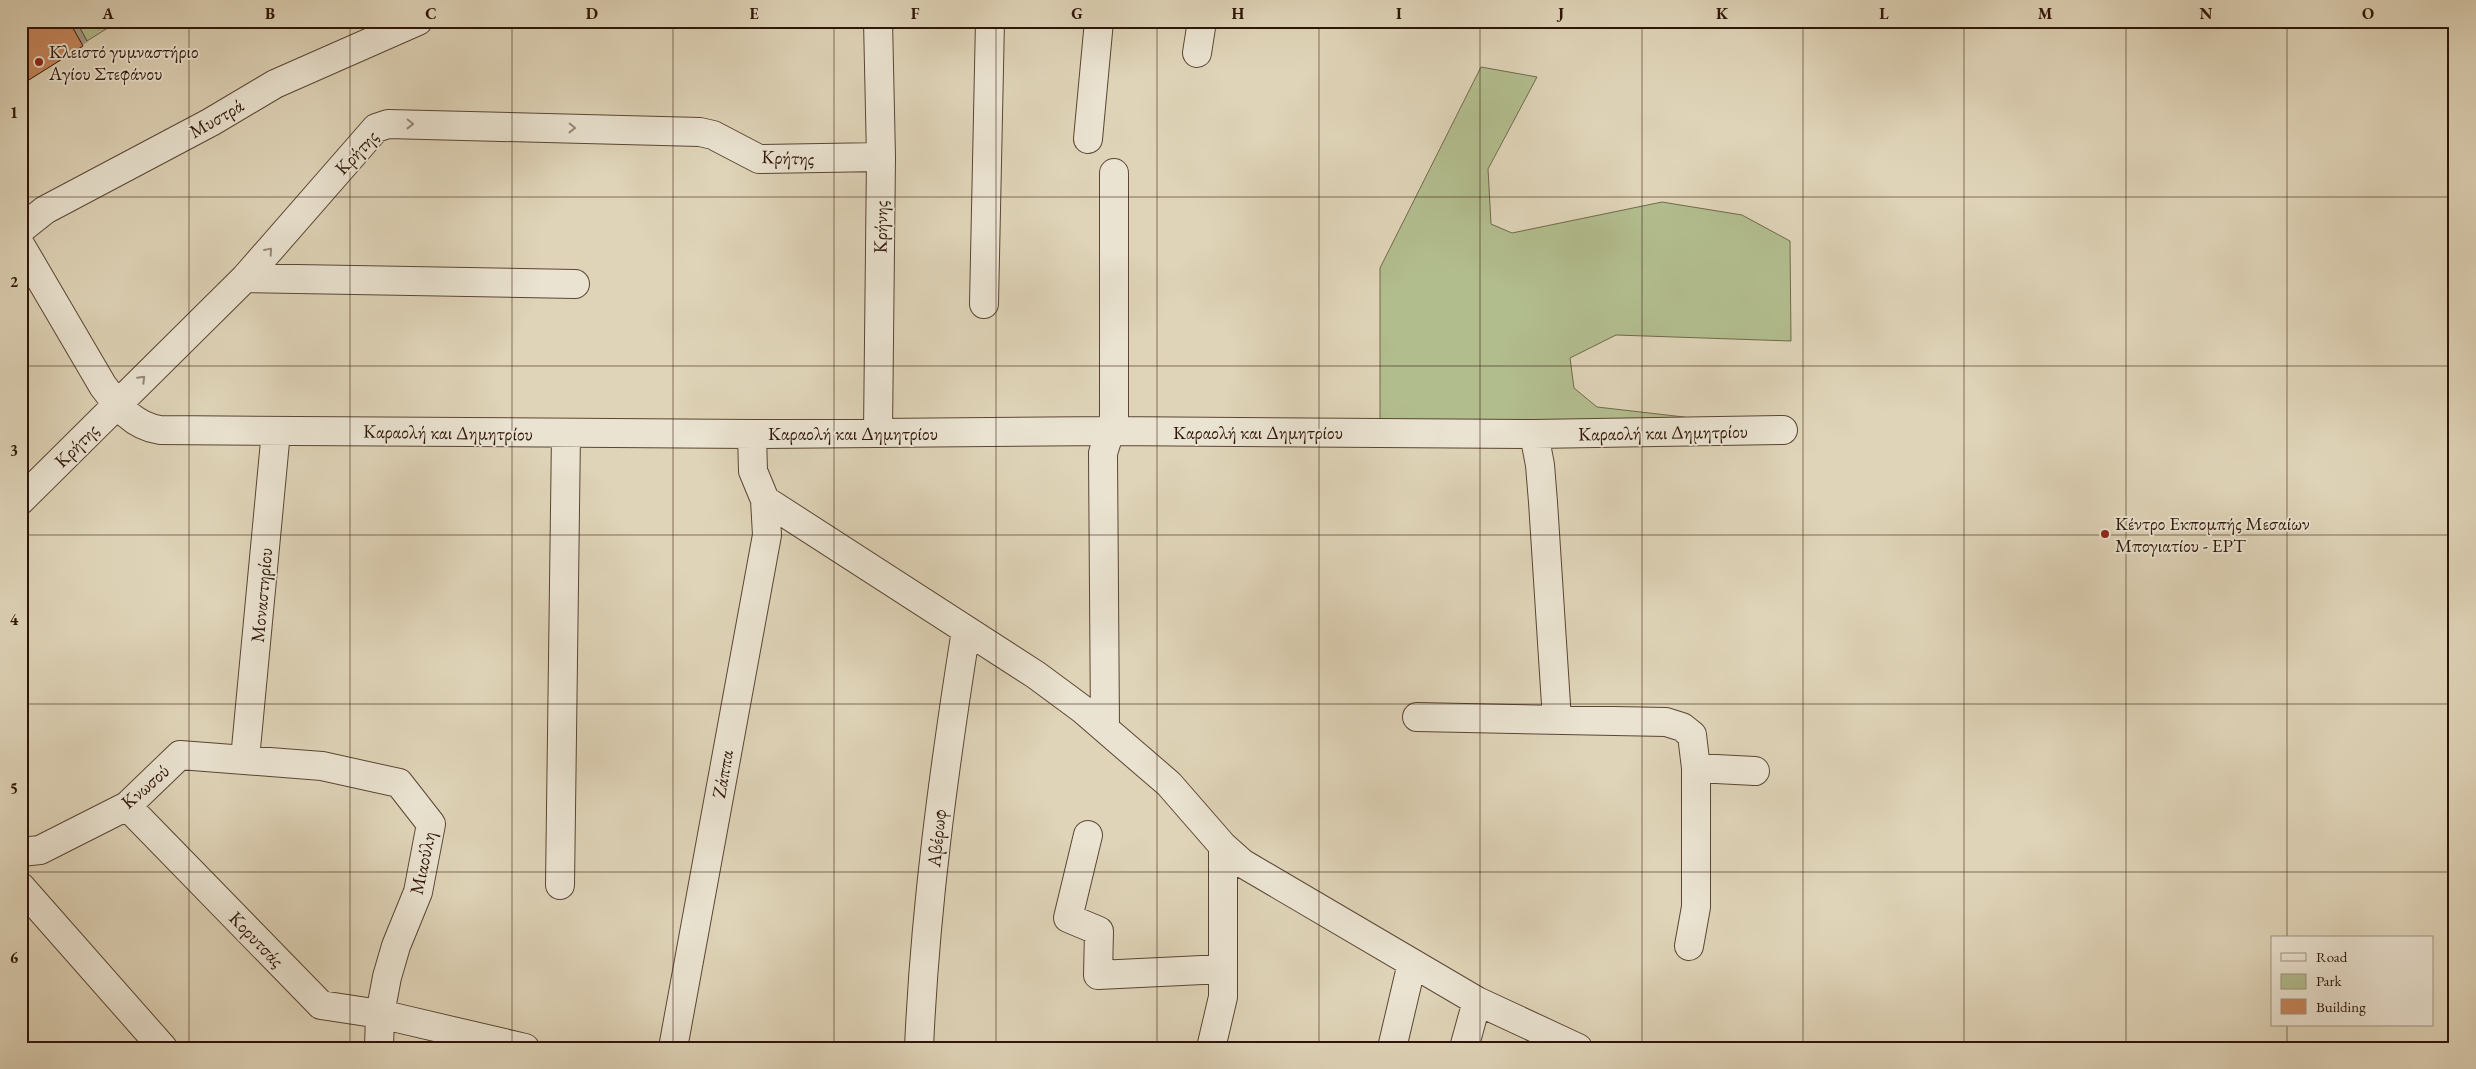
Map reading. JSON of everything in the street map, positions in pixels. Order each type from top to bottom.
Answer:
[{"type":"street","name":"Μυστρά","points":[[21,229],[45,210],[211,122],[274,84],[418,21]]},
{"type":"street","name":"Κρήνης","points":[[878,21],[881,158],[878,433]]},
{"type":"street","points":[[984,304],[990,21]]},
{"type":"street","points":[[1088,139],[1099,21]]},
{"type":"street","points":[[1198,53],[1202,21]]},
{"type":"street","name":"Κρήτης","points":[[21,500],[245,278],[376,128],[388,124],[700,132],[713,135],[759,158],[881,158]]},
{"type":"street","points":[[1104,728],[1103,454],[1108,432],[1114,418],[1114,173]]},
{"type":"street","name":"Καραολή και Δημητρίου","points":[[21,246],[103,386],[117,404],[136,423],[149,429],[566,434],[1108,432],[1534,434],[1783,430]]},
{"type":"street","points":[[245,278],[575,284]]},
{"type":"street","name":"Μοναστηρίου","points":[[245,759],[276,431]]},
{"type":"street","points":[[560,885],[566,434]]},
{"type":"street","name":"Ζάππα","points":[[673,1048],[767,535],[764,500],[753,471],[752,434]]},
{"type":"street","points":[[1534,434],[1544,502],[1557,720]]},
{"type":"street","points":[[764,500],[1036,675],[1104,728],[1169,784],[1223,846],[1242,863],[1477,1001],[1578,1048]]},
{"type":"street","name":"Αβέρωφ","points":[[919,1048],[932,879],[943,773],[966,630]]},
{"type":"street","points":[[1417,717],[1666,722],[1682,727],[1692,735],[1696,768],[1696,907],[1689,946]]},
{"type":"street","name":"Κνωσού","points":[[21,852],[40,850],[127,806],[180,755],[245,759]]},
{"type":"street","name":"Μιαούλη","points":[[245,759],[322,766],[399,783],[431,824],[418,892],[396,946],[387,977],[380,1014]]},
{"type":"street","points":[[1696,768],[1756,771]]},
{"type":"street","name":"Κορυτσάς","points":[[127,806],[321,1006],[380,1014],[481,1043],[525,1048]]},
{"type":"street","points":[[1088,835],[1068,918],[1099,931],[1098,975],[1223,969]]},
{"type":"street","points":[[1211,1048],[1223,997],[1223,846]]},
{"type":"street","points":[[21,887],[163,1048]]},
{"type":"street","points":[[1392,1048],[1412,963]]},
{"type":"street","points":[[1464,1048],[1477,1001]]},
{"type":"street","points":[[379,1048],[380,1014]]},
{"type":"green space","points":[[76,21],[119,21],[87,41]]},
{"type":"green space","points":[[1481,67],[1537,77],[1488,169],[1491,224],[1512,233],[1662,202],[1742,215],[1790,241],[1791,341],[1616,335],[1570,358],[1574,388],[1597,407],[1684,417],[1693,421],[1380,423],[1380,268]]},
{"type":"building","name":"Κλειστό γυμναστήριο Αγίου Στεφάνου","points":[[21,21],[69,21],[83,46],[24,83],[21,78]]},
{"type":"place","name":"Κλειστό γυμναστήριο Αγίου Στεφάνου","points":[[39,62]]},
{"type":"place","name":"Κέντρο Εκπομπής Μεσαίων Μπογιατίου - ΕΡΤ","points":[[2105,534]]}]
